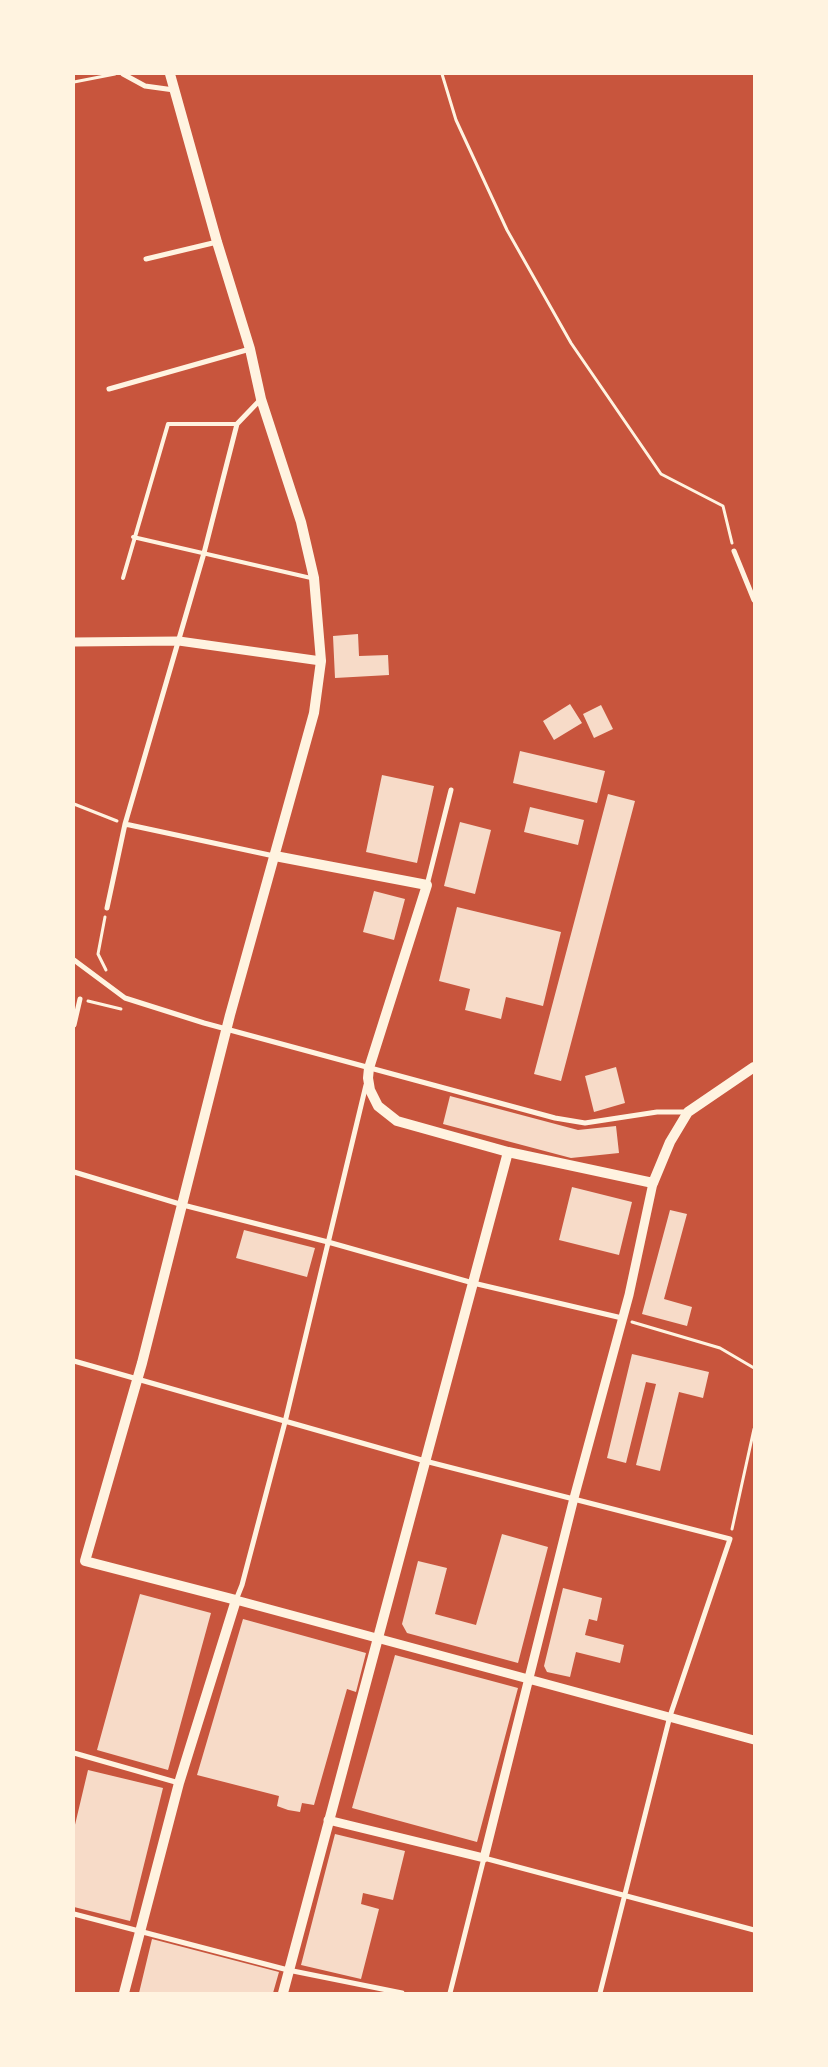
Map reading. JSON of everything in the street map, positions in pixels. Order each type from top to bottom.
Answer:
[{"type":"main road","points":[[124,1993],[179,1782],[236,1600],[86,1561],[137,1380],[230,1015],[314,713],[321,661],[314,578],[301,522],[261,399],[250,349],[217,242],[170,74]]},
{"type":"main road","points":[[275,856],[427,885],[368,1073],[370,1090],[378,1106],[397,1121],[508,1152],[653,1184],[670,1142],[688,1112],[753,1066]]},
{"type":"main road","points":[[283,1993],[508,1152]]},
{"type":"street","points":[[123,74],[145,86],[174,90]]},
{"type":"street","points":[[146,259],[217,242]]},
{"type":"street","points":[[109,389],[250,349]]},
{"type":"street","points":[[107,908],[125,824],[204,553],[237,424],[261,399]]},
{"type":"street","points":[[734,551],[754,600]]},
{"type":"street","points":[[74,642],[179,641],[321,661]]},
{"type":"street","points":[[427,885],[452,790]]},
{"type":"street","points":[[125,824],[275,856]]},
{"type":"street","points":[[74,960],[125,998],[204,1023],[332,1056],[368,1073],[461,1091],[555,1118],[584,1123],[657,1112],[688,1112]]},
{"type":"street","points":[[74,1024],[80,998]]},
{"type":"street","points":[[368,1073],[285,1422],[242,1584],[236,1600],[754,1740]]},
{"type":"street","points":[[74,1172],[183,1204],[473,1283],[622,1318]]},
{"type":"street","points":[[450,1993],[574,1498],[629,1295],[653,1184]]},
{"type":"street","points":[[74,1361],[425,1461],[730,1539],[670,1716],[600,1993]]},
{"type":"street","points":[[74,1754],[179,1782]]},
{"type":"street","points":[[328,1820],[484,1858],[754,1930]]},
{"type":"street","points":[[74,1914],[288,1970],[402,1993]]},
{"type":"lane","points":[[123,578],[168,424],[237,424]]},
{"type":"lane","points":[[134,537],[314,578]]},
{"type":"path","points":[[74,82],[116,74]]},
{"type":"path","points":[[442,74],[456,120],[507,230],[571,342],[661,474],[723,506],[734,551]]},
{"type":"path","points":[[74,804],[125,824]]},
{"type":"path","points":[[98,954],[107,908]]},
{"type":"path","points":[[80,998],[124,1010]]},
{"type":"path","points":[[622,1318],[720,1348],[754,1368]]},
{"type":"path","points":[[730,1539],[754,1428]]},
{"type":"building","points":[[358,634],[359,656],[388,655],[389,675],[335,678],[333,636]]},
{"type":"building","points":[[570,704],[582,723],[554,740],[543,721]]},
{"type":"building","points":[[601,705],[613,729],[594,738],[583,714]]},
{"type":"building","points":[[520,751],[605,771],[597,803],[513,783]]},
{"type":"building","points":[[382,775],[434,786],[417,863],[366,852]]},
{"type":"building","points":[[608,794],[635,801],[561,1081],[534,1074]]},
{"type":"building","points":[[530,807],[584,820],[578,845],[524,832]]},
{"type":"building","points":[[460,822],[491,830],[475,894],[444,886]]},
{"type":"building","points":[[374,891],[405,899],[394,940],[363,932]]},
{"type":"building","points":[[457,907],[561,932],[543,1006],[506,997],[501,1019],[465,1010],[470,989],[439,981]]},
{"type":"building","points":[[616,1067],[625,1103],[594,1112],[585,1076]]},
{"type":"building","points":[[450,1096],[578,1130],[616,1126],[619,1153],[571,1158],[443,1124]]},
{"type":"building","points":[[572,1187],[632,1202],[619,1255],[559,1240]]},
{"type":"building","points":[[670,1210],[687,1214],[664,1299],[692,1307],[687,1326],[642,1314]]},
{"type":"building","points":[[244,1230],[315,1248],[307,1277],[236,1258]]},
{"type":"building","points":[[632,1354],[709,1372],[703,1398],[679,1392],[660,1471],[636,1465],[656,1384],[646,1382],[626,1463],[607,1458]]},
{"type":"building","points":[[502,1534],[548,1547],[518,1663],[407,1633],[402,1624],[418,1561],[447,1568],[435,1614],[476,1625]]},
{"type":"building","points":[[563,1588],[602,1598],[597,1621],[589,1619],[585,1635],[624,1645],[620,1663],[576,1652],[570,1677],[547,1672],[544,1666]]},
{"type":"building","points":[[140,1594],[211,1613],[168,1770],[97,1750]]},
{"type":"building","points":[[243,1619],[366,1653],[356,1692],[347,1689],[314,1805],[302,1803],[300,1812],[277,1806],[279,1796],[197,1775]]},
{"type":"building","points":[[395,1655],[518,1688],[477,1842],[352,1808]]},
{"type":"building","points":[[88,1770],[163,1788],[130,1921],[74,1907],[74,1829]]},
{"type":"building","points":[[335,1834],[405,1851],[393,1900],[363,1893],[361,1904],[379,1909],[361,1979],[301,1965]]},
{"type":"building","points":[[152,1939],[279,1972],[273,1993],[139,1993]]}]
